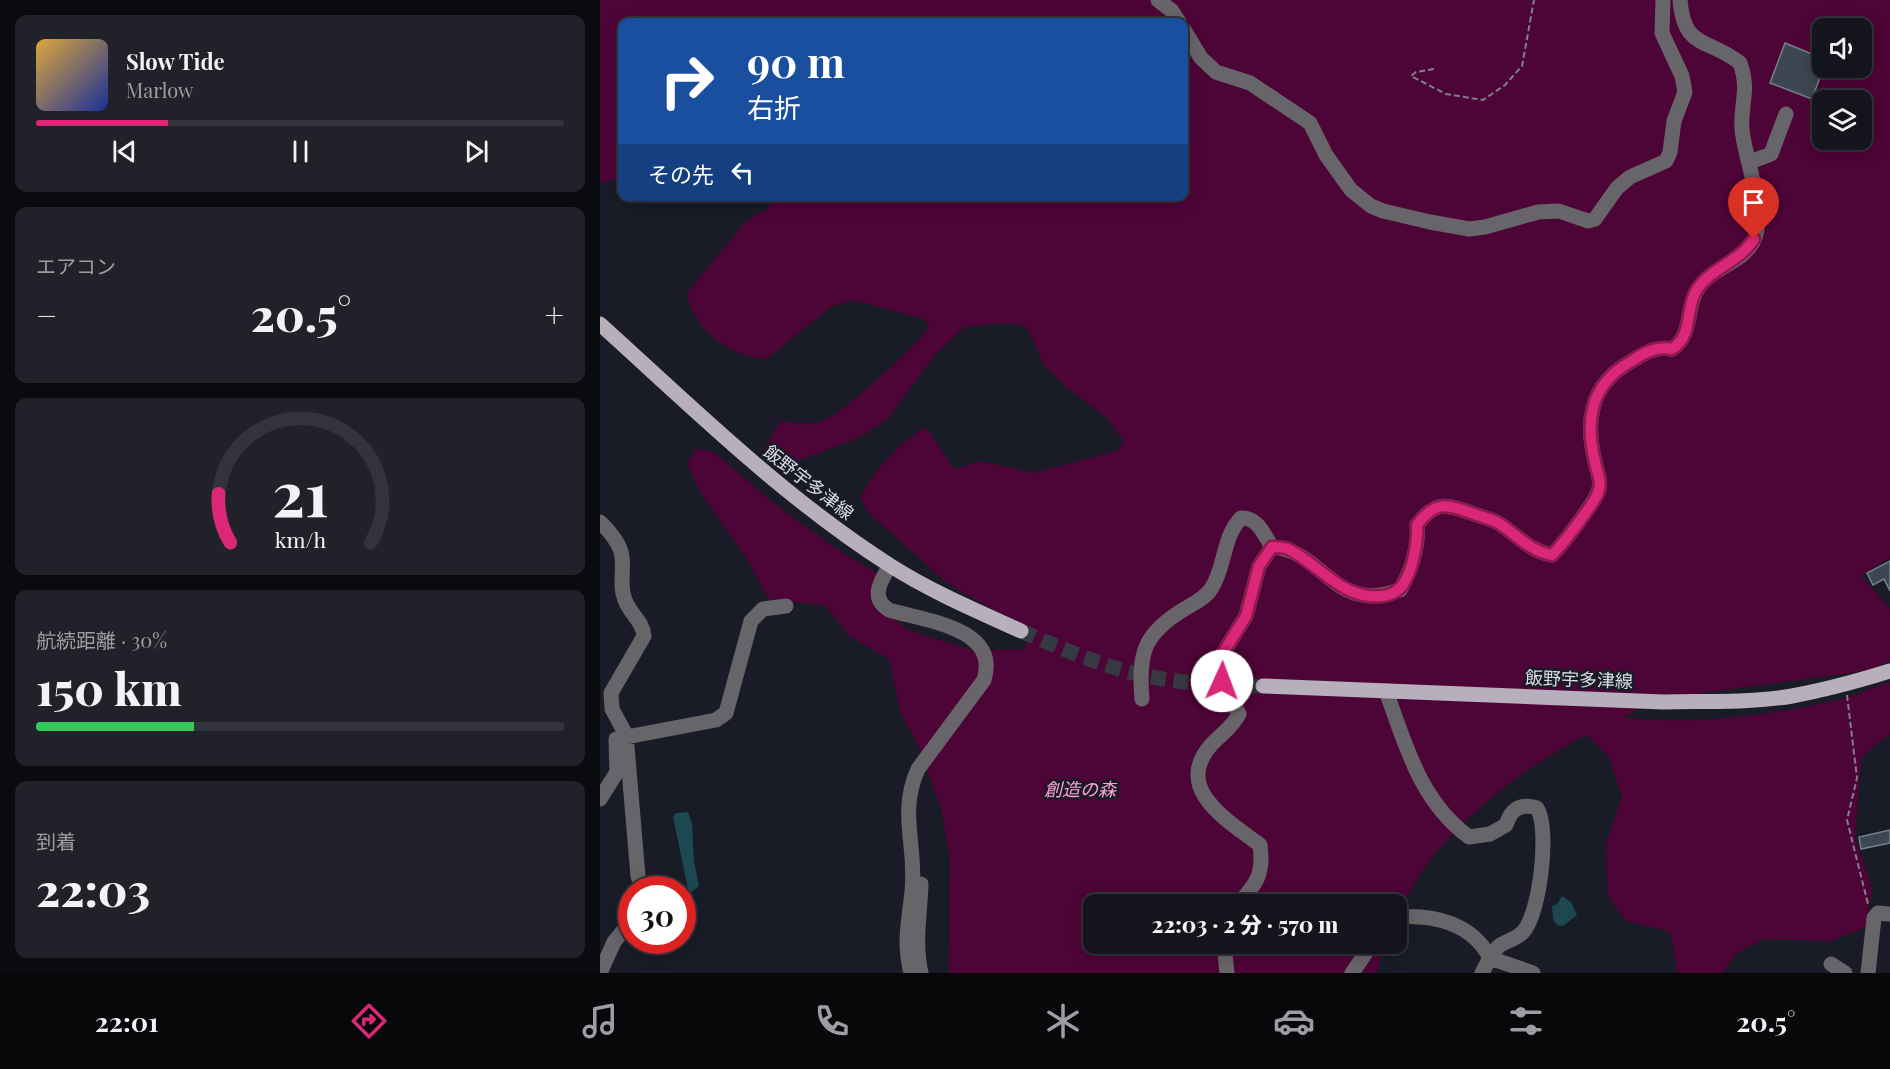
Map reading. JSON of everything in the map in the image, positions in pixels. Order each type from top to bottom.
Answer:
[{"type":"main road","name":"飯野宇多津線","points":[[600,324],[761,469],[815,513],[890,566],[944,596],[1021,631]]},
{"type":"main road","name":"飯野宇多津線","points":[[1263,686],[1663,702],[1729,701],[1790,696],[1846,684],[1890,671]]},
{"type":"street","points":[[1158,0],[1172,11],[1176,18]]},
{"type":"street","points":[[1188,37],[1201,58],[1216,72],[1250,83],[1310,123],[1326,155],[1351,190],[1371,206],[1411,218],[1469,229],[1485,227],[1538,212],[1559,211],[1588,221],[1595,219],[1617,188],[1630,177],[1666,161],[1670,152],[1674,122],[1685,92],[1682,76],[1662,33],[1663,0]]},
{"type":"street","points":[[1272,547],[1289,549],[1343,588],[1368,597],[1386,595],[1400,590],[1409,575],[1418,534],[1417,525],[1427,511],[1439,506],[1453,506],[1498,522],[1542,554],[1552,555],[1598,493],[1600,478],[1589,433],[1589,420],[1594,403],[1611,378],[1624,365],[1652,349],[1661,347],[1672,349],[1680,344],[1686,334],[1695,293],[1704,281],[1747,251],[1754,239],[1756,203],[1750,162],[1742,133],[1746,81],[1740,63],[1687,32],[1681,20],[1680,0]]},
{"type":"street","points":[[1750,162],[1771,154],[1786,114]]},
{"type":"street","points":[[1142,699],[1140,674],[1148,639],[1160,625],[1208,593],[1220,575],[1231,529],[1241,518],[1255,521],[1272,547]]},
{"type":"street","points":[[600,522],[609,530],[622,556],[620,583],[625,602],[644,627],[644,636],[611,693],[612,709],[626,735],[638,876]]},
{"type":"street","points":[[1247,894],[1263,866],[1260,845],[1236,827],[1201,794],[1196,780],[1197,767],[1210,746],[1234,724],[1239,714],[1222,681],[1219,669],[1220,658],[1246,616],[1259,566],[1272,547]]},
{"type":"street","points":[[890,566],[879,584],[878,595],[881,604],[890,610],[964,633],[981,646],[989,665],[984,680],[918,769],[912,783],[907,807],[912,892],[905,937],[911,973]]},
{"type":"street","points":[[600,800],[617,772],[616,739],[626,735],[716,720],[726,713],[751,621],[763,609],[786,606]]},
{"type":"street","points":[[1386,691],[1420,783],[1454,826],[1469,837],[1490,834],[1506,825],[1510,814],[1516,808],[1529,806],[1537,808],[1542,816],[1543,847],[1538,894],[1530,922],[1522,933],[1499,946],[1482,973]]},
{"type":"street","points":[[912,868],[921,873],[917,923],[917,951],[921,973]]},
{"type":"street","points":[[1868,973],[1874,918],[1878,913],[1890,914]]},
{"type":"street","points":[[1407,916],[1457,924],[1484,946],[1490,958],[1533,973]]},
{"type":"street","points":[[600,973],[618,937]]},
{"type":"street","points":[[1225,954],[1227,973]]},
{"type":"street","points":[[1352,973],[1365,954]]},
{"type":"street","points":[[1831,964],[1845,973]]},
{"type":"path","points":[[1434,69],[1416,72],[1411,76],[1446,94],[1483,100],[1505,85],[1522,66],[1534,0]]},
{"type":"path","points":[[1847,694],[1857,778],[1847,820],[1874,918]]},
{"type":"green space","name":"創造の森","points":[[600,0],[1890,0],[1890,558],[1861,576],[1890,609],[1890,661],[1866,671],[1657,699],[1623,717],[1701,720],[1756,715],[1840,699],[1890,682],[1890,733],[1861,758],[1855,837],[1872,889],[1866,927],[1831,941],[1763,939],[1738,952],[1722,973],[1678,973],[1670,932],[1625,920],[1608,896],[1606,844],[1622,796],[1608,756],[1586,735],[1526,771],[1470,816],[1426,865],[1407,898],[1407,894],[1083,894],[1083,954],[1382,954],[1377,973],[949,973],[950,858],[941,808],[919,747],[901,714],[889,659],[849,636],[825,605],[769,600],[747,559],[699,490],[687,463],[696,449],[712,451],[781,509],[841,552],[877,573],[874,607],[911,631],[972,650],[1025,649],[1029,630],[947,583],[869,513],[860,498],[888,458],[926,427],[954,469],[981,461],[1033,473],[1117,451],[1124,441],[1107,418],[1066,387],[1044,365],[1029,331],[1023,325],[997,323],[964,327],[934,356],[887,420],[858,438],[792,463],[774,458],[764,449],[780,421],[812,423],[831,416],[878,379],[910,349],[929,327],[924,319],[853,300],[832,306],[766,359],[739,353],[715,339],[697,319],[687,293],[746,221],[769,208],[771,201],[1188,201],[1188,18],[618,18],[618,178],[600,183]]},
{"type":"water","points":[[688,812],[692,824],[694,861],[699,886],[696,888],[696,876],[685,876],[673,817],[676,813]]},
{"type":"water","points":[[1562,896],[1571,902],[1577,915],[1563,926],[1557,925],[1553,919],[1552,906],[1557,904]]},
{"type":"building","points":[[1785,43],[1812,54],[1812,78],[1820,78],[1815,90],[1812,90],[1812,99],[1770,83]]},
{"type":"building","points":[[1890,561],[1890,591],[1884,579],[1873,585],[1867,573]]},
{"type":"building","points":[[1890,830],[1890,843],[1861,849],[1859,837]]},
{"type":"tunnel","points":[[1021,631],[1085,658],[1135,673],[1194,683],[1263,686]]},
{"type":"route","points":[[1222,681],[1219,669],[1220,658],[1246,616],[1259,566],[1272,547],[1289,549],[1343,588],[1356,595],[1368,597],[1386,595],[1400,590],[1409,575],[1418,534],[1417,525],[1427,511],[1439,506],[1453,506],[1498,522],[1542,554],[1552,555],[1598,493],[1600,478],[1589,433],[1589,420],[1594,403],[1611,378],[1624,365],[1652,349],[1661,347],[1672,349],[1680,344],[1686,334],[1695,293],[1714,272],[1747,251],[1754,239]]}]
